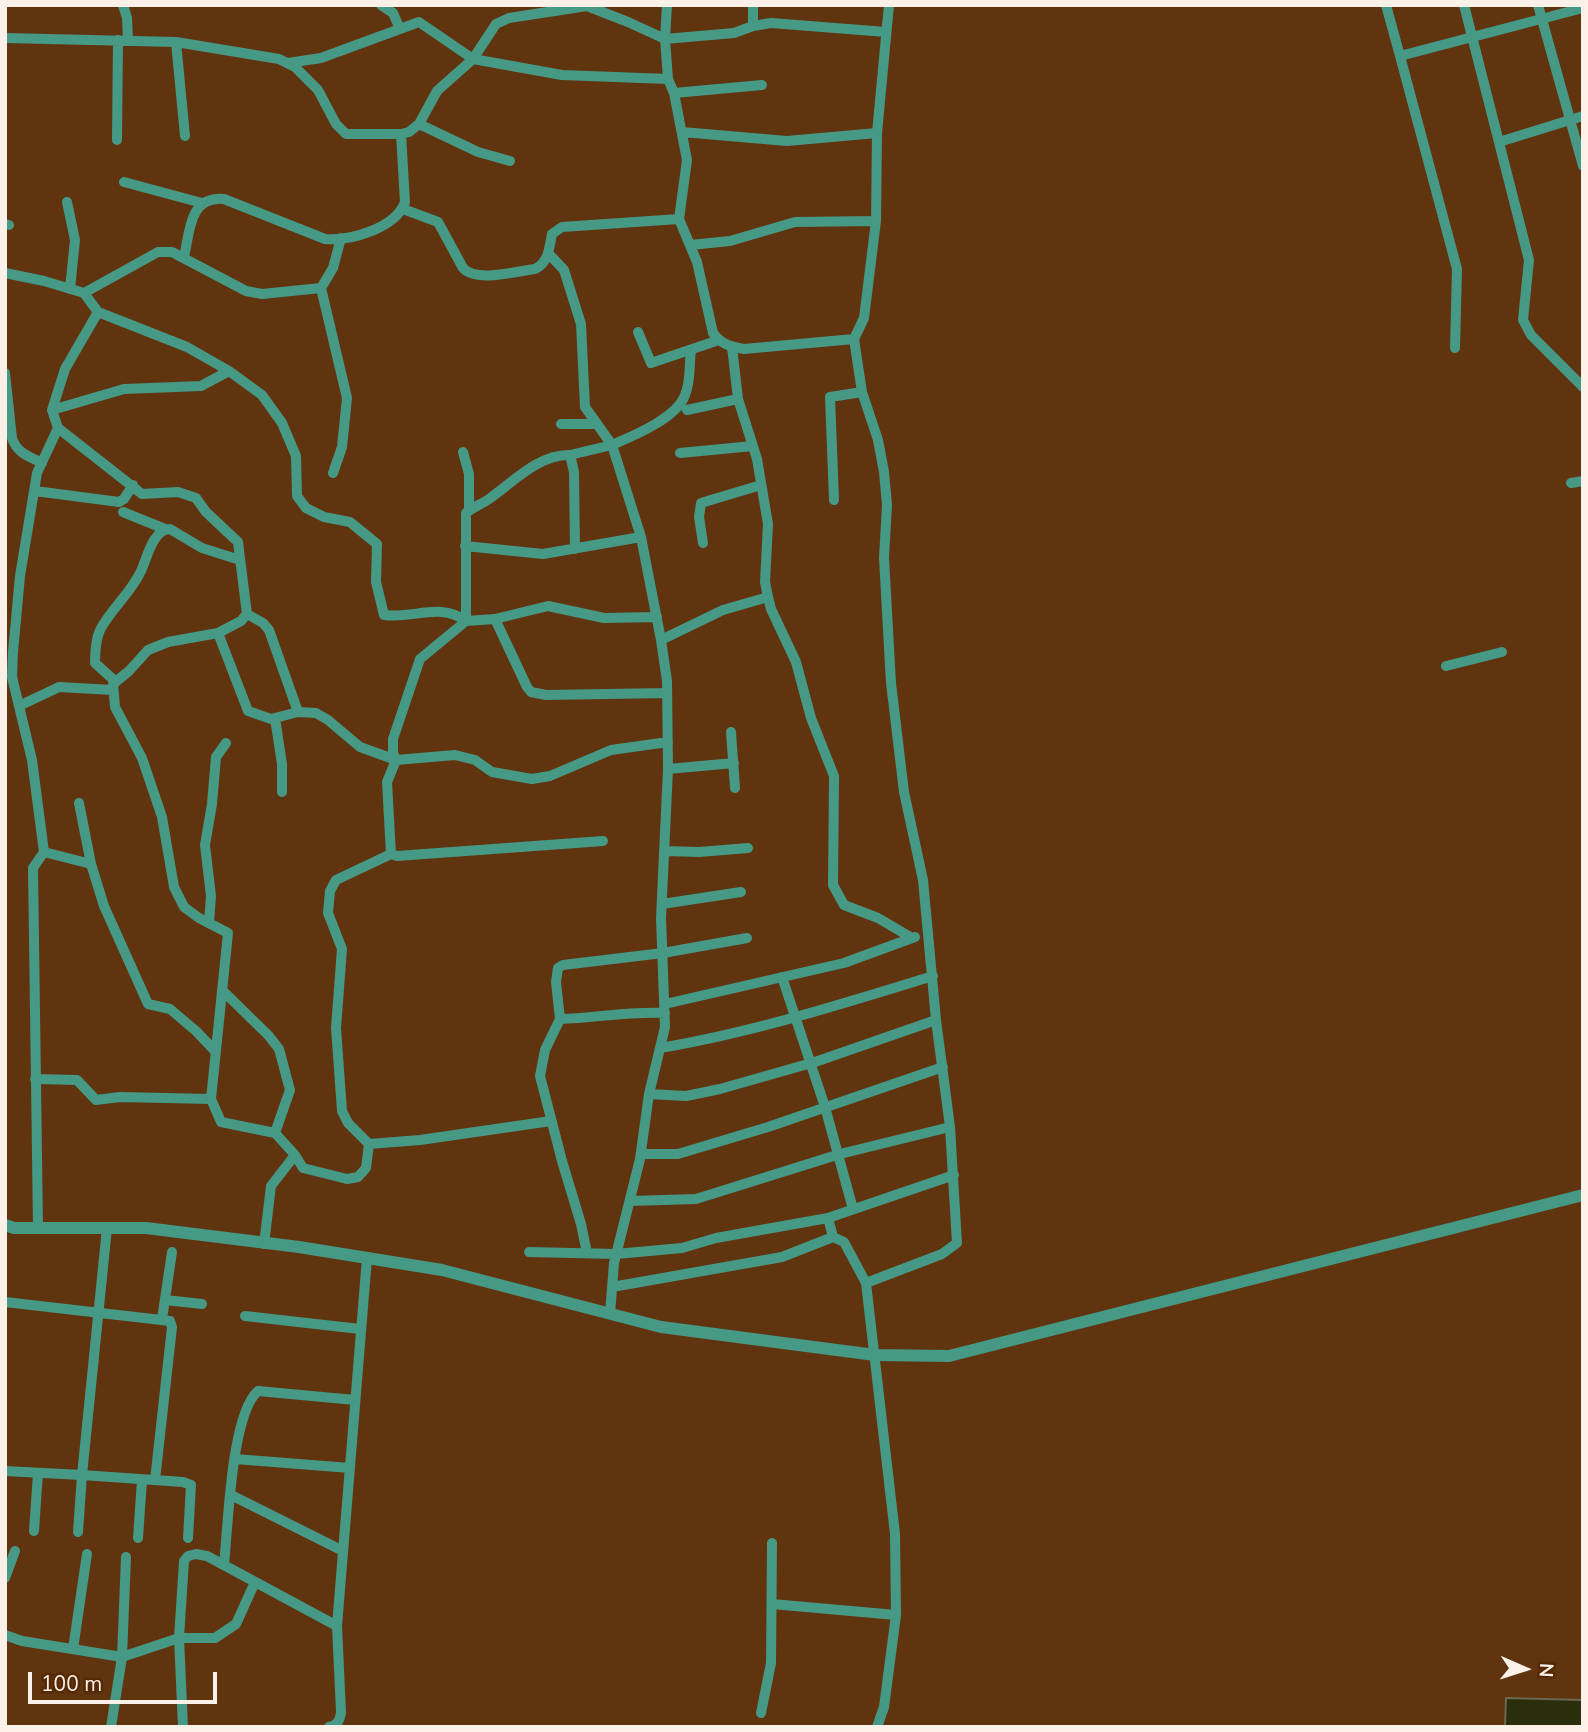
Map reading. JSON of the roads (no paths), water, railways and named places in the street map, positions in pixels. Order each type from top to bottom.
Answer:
[{"type":"street","points":[[117,140],[123,40],[127,18],[123,5]]},
{"type":"street","points":[[381,5],[393,13],[400,29]]},
{"type":"street","points":[[667,5],[665,39],[668,79],[674,93],[687,160],[679,219],[697,262],[713,333],[732,347],[744,349],[854,339]]},
{"type":"street","points":[[753,5],[753,26]]},
{"type":"street","points":[[866,1283],[942,1254],[957,1242],[950,1127],[936,1020],[923,880],[904,792],[891,683],[885,584],[887,505],[884,472],[878,440],[862,392],[854,339],[864,318],[876,221],[877,133],[889,5]]},
{"type":"street","points":[[1387,5],[1457,269],[1455,348]]},
{"type":"street","points":[[1464,5],[1529,260],[1523,320],[1531,335],[1583,387]]},
{"type":"street","points":[[1538,5],[1577,118],[1583,166]]},
{"type":"street","points":[[288,63],[318,90],[336,124],[346,134],[401,134],[409,132],[419,124],[437,91],[473,59],[496,24],[542,8],[587,6],[665,39],[734,33],[771,23],[886,32]]},
{"type":"street","points":[[1401,56],[1583,8]]},
{"type":"street","points":[[5,38],[176,42],[288,63],[321,58],[419,22],[473,59],[562,75],[668,79]]},
{"type":"street","points":[[176,42],[185,136]]},
{"type":"street","points":[[674,93],[762,85]]},
{"type":"street","points":[[1499,142],[1577,118]]},
{"type":"street","points":[[419,124],[478,152],[510,161]]},
{"type":"street","points":[[682,132],[787,141],[877,133]]},
{"type":"street","points":[[184,257],[193,217],[202,203],[213,198],[224,199],[317,237],[341,238],[381,228],[403,209],[405,195],[401,134]]},
{"type":"street","points":[[124,182],[202,203]]},
{"type":"street","points":[[67,202],[75,240],[70,289]]},
{"type":"street","points":[[403,209],[438,222],[468,274],[481,276],[536,269],[543,265],[556,228],[679,219]]},
{"type":"street","points":[[690,245],[730,241],[796,222],[876,221]]},
{"type":"street","points":[[333,473],[342,447],[347,398],[321,288],[332,268],[341,238]]},
{"type":"street","points":[[84,293],[158,252],[172,252],[184,257],[254,293],[321,288]]},
{"type":"street","points":[[548,253],[564,270],[581,324],[585,407],[612,445],[641,537],[661,640],[667,693],[668,769],[662,904],[665,1027],[649,1094],[641,1154],[616,1254],[610,1314]]},
{"type":"street","points":[[5,273],[84,293],[98,312],[187,347],[229,371],[261,395],[282,423],[296,456],[297,496],[306,508],[324,517],[350,522],[377,544],[376,582],[384,615],[399,617],[453,612],[466,621]]},
{"type":"street","points":[[19,706],[59,687],[114,686],[148,650],[168,642],[218,632],[241,621],[247,614],[237,542],[206,512],[197,498],[178,492],[142,494],[58,428],[52,410],[65,369],[98,312]]},
{"type":"street","points":[[638,332],[651,363],[719,340]]},
{"type":"street","points":[[732,347],[738,399],[753,446],[768,524],[765,582],[768,597],[796,662],[811,718],[834,776],[833,885],[844,905],[878,918],[912,938]]},
{"type":"street","points":[[469,510],[488,500],[528,469],[560,454],[570,455],[612,445],[662,420],[680,404],[687,390],[691,351]]},
{"type":"street","points":[[52,410],[124,389],[201,386],[229,371]]},
{"type":"street","points":[[5,373],[15,447],[20,453],[41,463]]},
{"type":"street","points":[[834,500],[830,397],[862,392]]},
{"type":"street","points":[[687,410],[738,399]]},
{"type":"street","points":[[561,424],[596,425]]},
{"type":"street","points":[[38,1227],[33,867],[44,852],[32,761],[12,677],[10,610],[37,473],[58,428]]},
{"type":"street","points":[[680,453],[753,446]]},
{"type":"street","points":[[463,452],[469,474],[469,510],[465,517],[466,621]]},
{"type":"street","points":[[570,455],[575,472],[575,549]]},
{"type":"street","points":[[1571,483],[1583,481]]},
{"type":"street","points":[[35,491],[119,502],[133,485]]},
{"type":"street","points":[[703,543],[699,508],[701,503],[761,485]]},
{"type":"street","points":[[123,512],[174,531],[202,548],[240,560]]},
{"type":"street","points":[[165,529],[157,534],[137,579],[104,625],[98,637],[95,663],[114,686],[114,707],[142,758],[162,817],[174,887],[184,907],[228,933],[211,1099],[221,1122],[275,1133],[303,1168],[347,1179],[358,1177],[366,1168],[369,1144]]},
{"type":"street","points":[[465,546],[543,554],[641,537]]},
{"type":"street","points":[[661,640],[723,610],[768,597]]},
{"type":"street","points":[[391,854],[387,782],[396,760],[393,738],[420,659],[466,621],[495,619],[548,606],[604,618],[657,617]]},
{"type":"street","points":[[247,614],[263,622],[269,630],[298,712]]},
{"type":"street","points":[[495,619],[531,692],[546,695],[667,693]]},
{"type":"street","points":[[218,632],[248,712],[271,719],[298,712],[316,713],[360,747],[396,760],[455,755],[475,760],[492,772],[532,779],[550,776],[611,750],[668,741]]},
{"type":"street","points":[[1446,666],[1502,652]]},
{"type":"street","points":[[275,718],[282,764],[282,792]]},
{"type":"street","points":[[731,732],[735,788]]},
{"type":"street","points":[[209,923],[211,896],[205,845],[216,757],[226,743]]},
{"type":"street","points":[[668,769],[734,763]]},
{"type":"street","points":[[79,803],[91,864],[104,906],[148,1004],[170,1009],[215,1051]]},
{"type":"street","points":[[551,1121],[420,1140],[369,1144],[348,1123],[342,1111],[336,1028],[342,949],[328,913],[330,891],[336,880],[391,854],[410,856],[603,841]]},
{"type":"street","points":[[664,851],[699,852],[748,848]]},
{"type":"street","points":[[44,852],[91,864]]},
{"type":"street","points":[[662,904],[741,892]]},
{"type":"street","points":[[559,1019],[665,1008],[844,963],[928,933]]},
{"type":"street","points":[[587,1253],[540,1076],[545,1050],[559,1019],[556,975],[558,968],[563,965],[663,953],[747,938]]},
{"type":"street","points":[[660,1048],[723,1038],[796,1019],[933,976]]},
{"type":"street","points":[[782,977],[811,1063],[853,1209]]},
{"type":"street","points":[[222,990],[279,1049],[290,1090],[275,1133]]},
{"type":"street","points":[[649,1094],[686,1096],[811,1063],[936,1020]]},
{"type":"street","points":[[641,1154],[678,1154],[943,1067]]},
{"type":"street","points":[[35,1079],[77,1080],[96,1100],[120,1097],[211,1099]]},
{"type":"street","points":[[630,1200],[696,1199],[838,1155],[950,1127]]},
{"type":"street","points":[[264,1244],[271,1186],[295,1155]]},
{"type":"street","points":[[528,1252],[616,1254],[682,1248],[716,1238],[828,1218],[954,1175]]},
{"type":"street","points":[[5,1225],[13,1228],[146,1228],[367,1258],[442,1270],[661,1327],[875,1355],[950,1356],[1583,1195]]},
{"type":"street","points":[[828,1218],[833,1237]]},
{"type":"street","points":[[78,1532],[107,1228]]},
{"type":"street","points":[[612,1287],[782,1257],[833,1237],[844,1242],[866,1283],[895,1534],[896,1615],[884,1707],[877,1727]]},
{"type":"street","points":[[162,1319],[172,1252]]},
{"type":"street","points":[[329,1727],[340,1721],[341,1712],[337,1626],[367,1258]]},
{"type":"street","points":[[165,1300],[202,1304]]},
{"type":"street","points":[[5,1302],[170,1321],[172,1327],[155,1480]]},
{"type":"street","points":[[245,1316],[360,1329]]},
{"type":"street","points":[[224,1566],[235,1459],[244,1412],[252,1395],[258,1391],[355,1400]]},
{"type":"street","points":[[235,1459],[350,1468]]},
{"type":"street","points":[[5,1471],[183,1482],[191,1485],[188,1538]]},
{"type":"street","points":[[34,1531],[38,1473]]},
{"type":"street","points":[[138,1538],[142,1480]]},
{"type":"street","points":[[232,1495],[343,1550]]},
{"type":"street","points":[[761,1713],[771,1663],[772,1543]]},
{"type":"street","points":[[5,1578],[15,1551]]},
{"type":"street","points":[[73,1649],[87,1554]]},
{"type":"street","points":[[183,1727],[179,1638],[184,1561],[188,1556],[207,1556],[337,1626]]},
{"type":"street","points":[[111,1727],[122,1657],[126,1557]]},
{"type":"street","points":[[5,1635],[22,1641],[122,1657],[179,1638],[215,1637],[226,1632],[236,1624],[255,1582]]},
{"type":"street","points":[[772,1604],[896,1615]]}]
